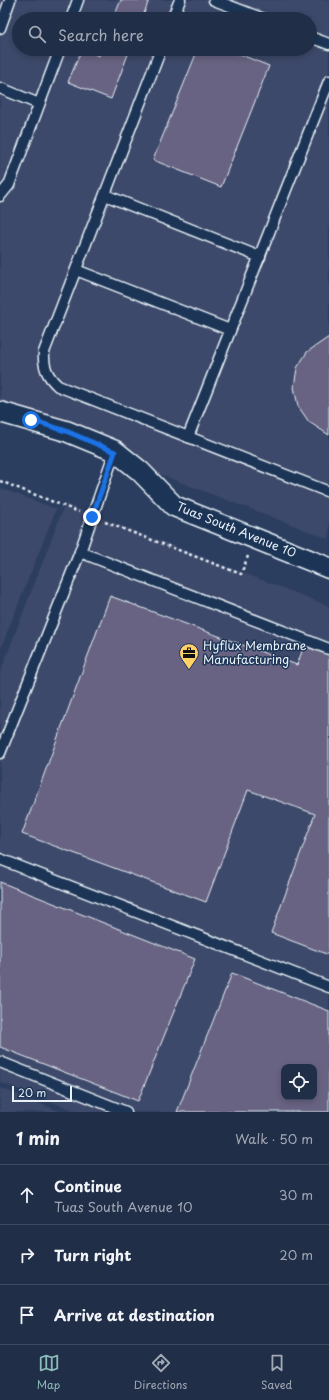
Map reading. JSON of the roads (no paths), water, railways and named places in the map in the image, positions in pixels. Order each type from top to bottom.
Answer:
[{"type":"street","name":"Tuas South Avenue 10","points":[[0,412],[66,431],[115,452],[140,471],[174,506],[329,568]]},
{"type":"lane","points":[[0,28],[10,0]]},
{"type":"lane","points":[[74,12],[78,0]]},
{"type":"lane","points":[[175,12],[180,0]]},
{"type":"lane","points":[[214,0],[246,12]]},
{"type":"lane","points":[[317,40],[329,44]]},
{"type":"lane","points":[[0,196],[9,185],[57,56]]},
{"type":"lane","points":[[158,56],[44,352],[43,364],[49,378],[58,386],[329,492]]},
{"type":"lane","points":[[188,437],[230,330],[325,102],[329,81]]},
{"type":"lane","points":[[0,88],[39,104]]},
{"type":"lane","points":[[105,195],[260,257]]},
{"type":"lane","points":[[76,270],[230,330]]},
{"type":"lane","points":[[0,753],[80,552],[115,452]]},
{"type":"lane","points":[[80,552],[329,649]]},
{"type":"lane","points":[[0,859],[329,986]]},
{"type":"lane","points":[[0,1062],[126,1112]]},
{"type":"place","name":"Hyflux Membrane Manufacturing","points":[[189,670]]}]
